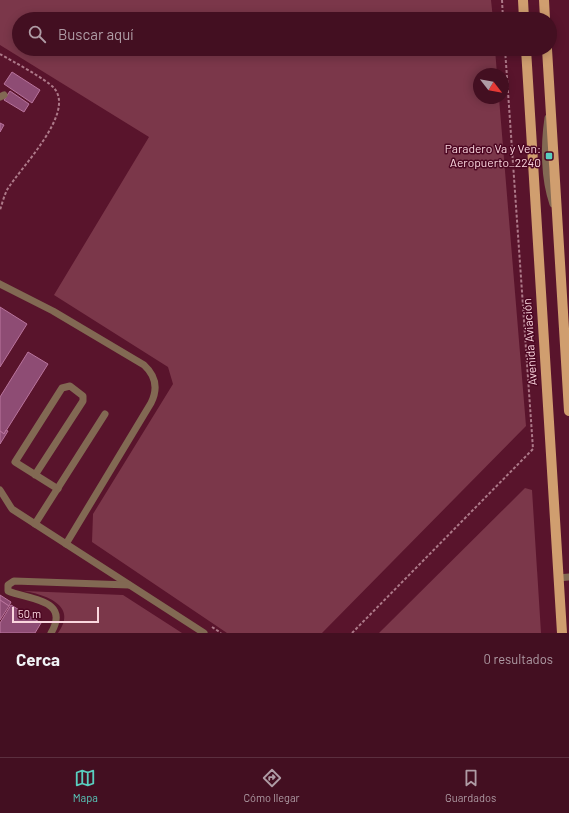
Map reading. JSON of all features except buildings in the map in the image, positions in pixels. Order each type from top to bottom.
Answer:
[{"type":"main road","points":[[523,0],[524,12]]},
{"type":"main road","points":[[544,0],[545,12]]},
{"type":"main road","name":"Avenida Aviación","points":[[526,56],[562,633]]},
{"type":"main road","points":[[547,56],[569,411]]},
{"type":"lane","points":[[0,284],[53,311],[144,365],[154,378],[156,387],[151,403],[66,544]]},
{"type":"lane","points":[[36,475],[83,401],[83,396],[81,393],[70,386],[62,388],[15,462],[58,489]]},
{"type":"lane","points":[[35,524],[105,414]]},
{"type":"lane","points":[[0,490],[12,509],[204,633]]},
{"type":"lane","points":[[558,578],[569,577]]},
{"type":"lane","points":[[51,633],[57,623],[57,615],[50,605],[39,599],[21,596],[8,591],[8,585],[14,581],[129,585]]},
{"type":"path","points":[[502,0],[503,12]]},
{"type":"path","points":[[0,54],[54,87],[59,97],[59,106],[53,123],[37,150],[7,190],[0,210]]},
{"type":"path","points":[[352,633],[533,449],[505,56]]},
{"type":"shaded area","points":[[0,0],[491,0],[492,12],[12,12],[12,52],[0,45]]},
{"type":"shaded area","points":[[18,56],[496,56],[497,68],[473,68],[473,104],[499,104],[526,426],[322,633],[227,633],[92,542],[93,514],[173,384],[168,367],[54,295],[149,137]]},
{"type":"shaded area","points":[[525,488],[532,490],[541,633],[379,633]]},
{"type":"shaded area","points":[[23,591],[123,595],[182,633],[58,633],[63,623],[64,615],[62,608],[49,598]]},
{"type":"place","name":"Paradero Va y Ven: Aeropuerto_2240","points":[[549,156]]}]
